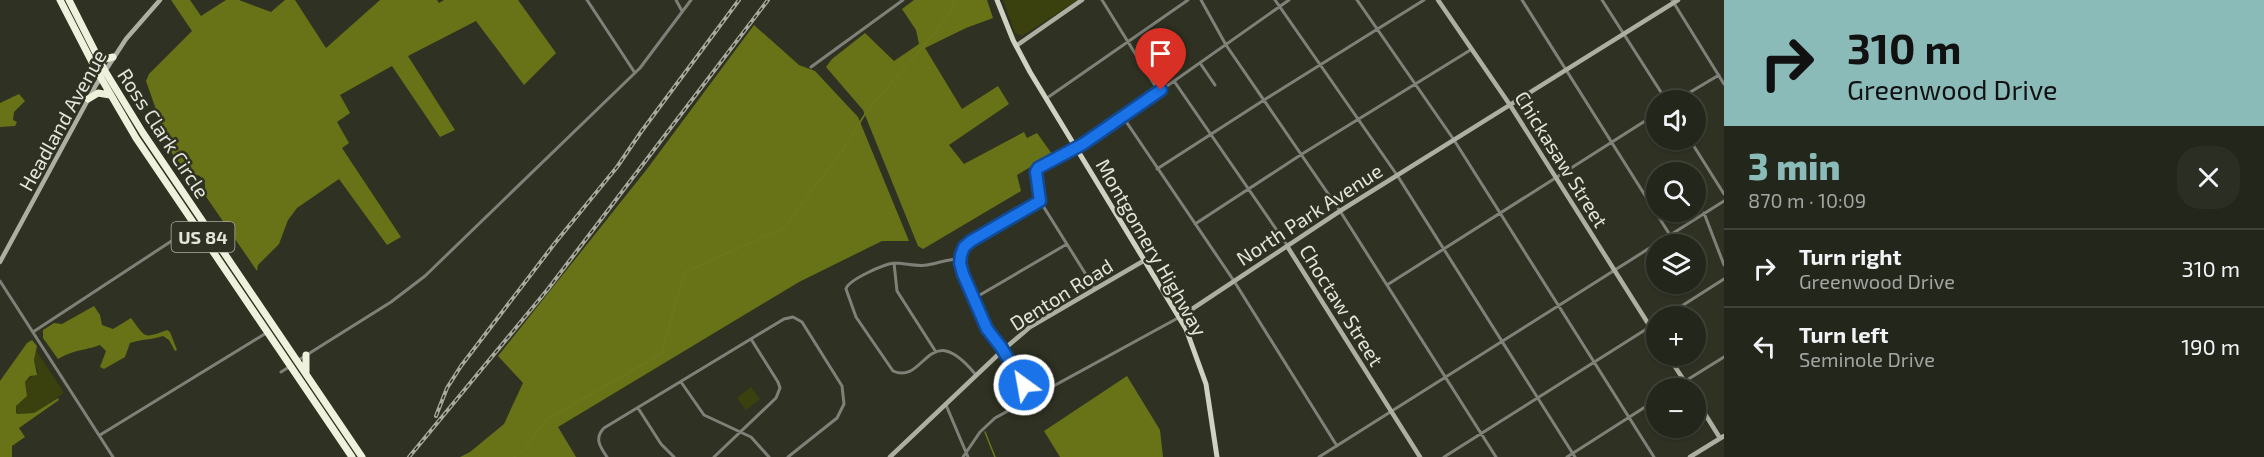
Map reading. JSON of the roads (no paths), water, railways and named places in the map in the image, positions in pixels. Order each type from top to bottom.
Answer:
[{"type":"highway","name":"Ross Clark Circle","points":[[60,0],[100,78],[143,148],[198,223],[294,363],[352,457]]},
{"type":"highway","name":"Ross Clark Circle","points":[[69,0],[105,70],[198,223]]},
{"type":"highway","points":[[96,54],[105,59],[113,57]]},
{"type":"highway","points":[[88,99],[98,93],[110,95]]},
{"type":"highway","points":[[306,355],[304,365],[306,375]]},
{"type":"highway","name":"Ross Clark Circle","points":[[294,363],[306,375],[362,457]]},
{"type":"main road","name":"Montgomery Highway","points":[[997,0],[1016,46],[1046,99],[1180,317],[1206,384],[1217,457]]},
{"type":"street","name":"Headland Avenue","points":[[0,262],[100,78],[113,57],[160,0]]},
{"type":"street","points":[[587,0],[635,73]]},
{"type":"street","points":[[676,0],[683,12]]},
{"type":"street","points":[[281,372],[411,287],[635,73],[691,0]]},
{"type":"street","points":[[811,67],[903,0]]},
{"type":"street","points":[[1016,46],[1082,0]]},
{"type":"street","points":[[1102,0],[1159,92]]},
{"type":"street","points":[[1046,99],[1188,0]]},
{"type":"street","points":[[1201,0],[1226,45],[1340,211],[1496,457]]},
{"type":"street","points":[[1275,0],[1397,175],[1574,455]]},
{"type":"street","points":[[1095,289],[1040,201],[1037,169],[1123,117],[1289,0]]},
{"type":"street","points":[[1357,0],[1454,140],[1654,457]]},
{"type":"street","points":[[1157,169],[1264,99],[1424,0]]},
{"type":"street","name":"Chickasaw Street","points":[[1438,0],[1510,105],[1646,321]]},
{"type":"street","points":[[1522,0],[1669,234]]},
{"type":"street","points":[[1602,0],[1660,90]]},
{"type":"street","points":[[1675,1],[1724,84]]},
{"type":"street","name":"North Park Avenue","points":[[963,457],[967,455],[989,423],[1180,317],[1340,211],[1675,1]]},
{"type":"street","points":[[1195,224],[1302,154],[1472,49]]},
{"type":"street","points":[[1200,63],[1215,85]]},
{"type":"street","points":[[1694,90],[1719,75]]},
{"type":"street","name":"Choctaw Street","points":[[1174,81],[1287,246],[1420,457]]},
{"type":"street","points":[[1123,117],[1234,281],[1337,446]]},
{"type":"street","points":[[1387,285],[1646,120]]},
{"type":"street","points":[[1696,150],[1724,194]]},
{"type":"street","points":[[1032,398],[1003,350],[989,333],[960,267],[960,258],[967,244],[1040,201]]},
{"type":"street","points":[[1706,212],[1724,201]]},
{"type":"street","points":[[1706,218],[1724,265]]},
{"type":"street","points":[[1672,234],[1690,222]]},
{"type":"street","points":[[33,332],[198,223]]},
{"type":"street","points":[[973,299],[1067,244]]},
{"type":"street","points":[[1319,457],[1646,251]]},
{"type":"street","points":[[960,258],[924,266],[894,263],[882,266],[847,284],[847,294],[853,310],[875,347],[896,373],[910,371],[936,351],[948,351],[956,354],[976,376]]},
{"type":"street","name":"Denton Road","points":[[890,457],[1003,350],[1035,324],[1145,260]]},
{"type":"street","points":[[894,263],[897,291],[936,351]]},
{"type":"street","points":[[1682,306],[1724,279]]},
{"type":"street","points":[[0,281],[113,457]]},
{"type":"street","points":[[606,457],[599,444],[600,433],[751,339],[786,318],[793,317],[799,319],[843,390],[844,404],[839,415],[788,457]]},
{"type":"street","points":[[99,436],[271,330]]},
{"type":"street","points":[[1444,457],[1646,330]]},
{"type":"street","points":[[714,457],[776,398],[780,388],[751,339]]},
{"type":"street","points":[[1690,378],[1724,357]]},
{"type":"street","points":[[681,382],[704,415],[755,441],[769,457]]},
{"type":"street","points":[[946,405],[967,455]]},
{"type":"street","points":[[1567,457],[1574,455],[1646,407]]},
{"type":"street","points":[[638,408],[661,444],[674,457]]},
{"type":"street","points":[[1690,457],[1722,437],[1706,414]]},
{"type":"waterway","points":[[514,457],[523,451],[546,420],[661,354],[685,272],[784,228],[838,157],[867,111],[930,38],[952,10],[955,0]]},
{"type":"waterway","points":[[985,432],[995,457]]},
{"type":"railway","points":[[436,416],[447,388],[461,366],[555,243],[617,167],[739,0]]},
{"type":"railway","points":[[409,457],[548,289],[768,0]]}]
